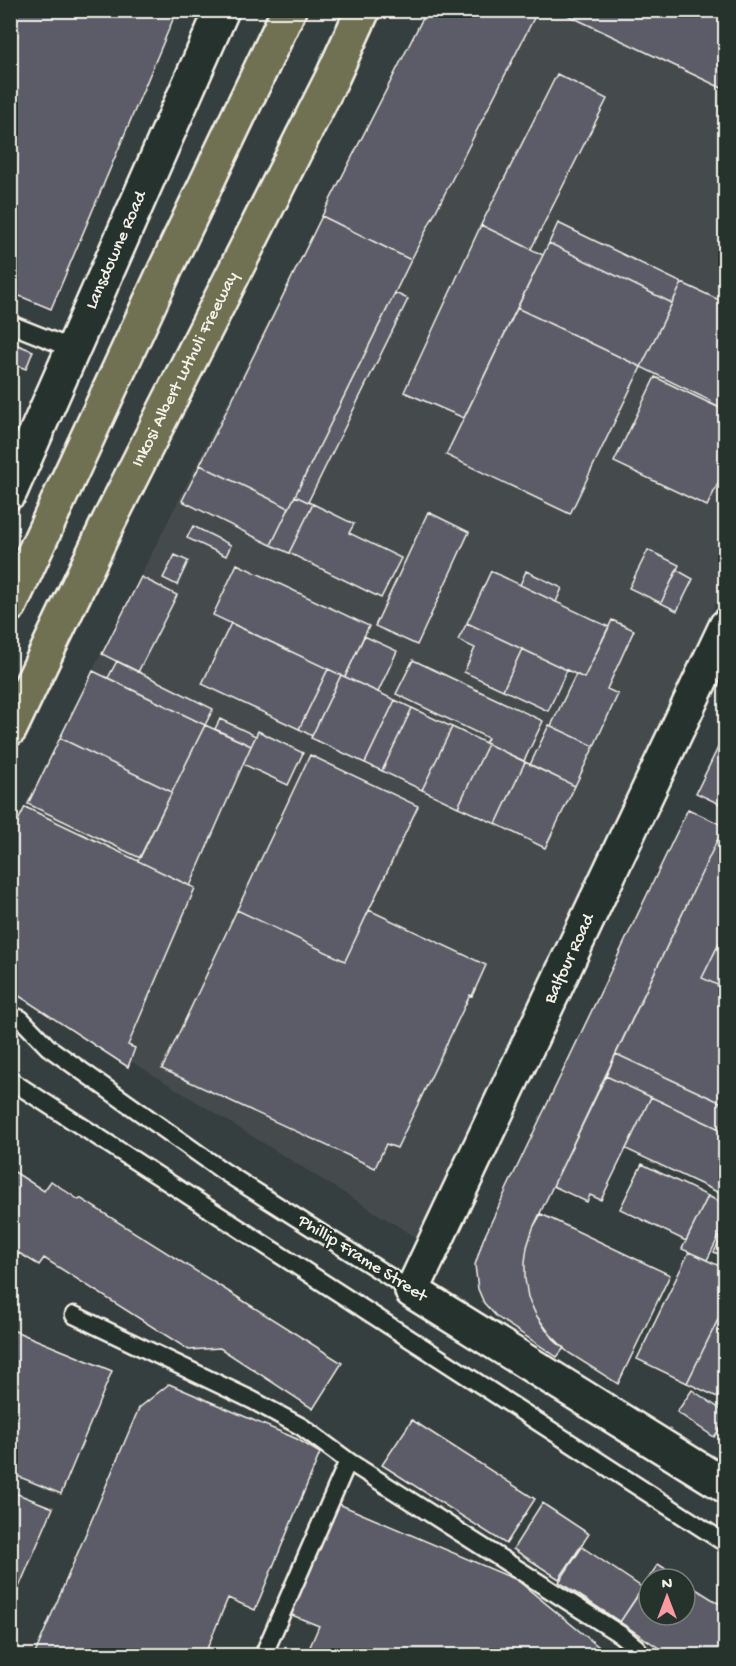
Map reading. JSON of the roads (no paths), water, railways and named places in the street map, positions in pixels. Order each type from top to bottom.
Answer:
[{"type":"highway","points":[[10,605],[165,270],[289,10]]},
{"type":"highway","name":"Inkosi Albert Luthuli Freeway","points":[[10,729],[109,521],[331,81],[363,10]]},
{"type":"street","name":"Lansdowne Road","points":[[10,492],[222,10]]},
{"type":"street","name":"Balfour Road","points":[[412,1291],[726,626]]},
{"type":"street","name":"Phillip Frame Street","points":[[412,1291],[726,1486]]},
{"type":"lane","points":[[10,324],[73,349]]},
{"type":"lane","name":"Phillip Frame Street","points":[[10,1017],[21,1019],[48,1047],[223,1171],[412,1291]]},
{"type":"lane","points":[[10,1080],[722,1541]]},
{"type":"lane","points":[[74,1315],[252,1400],[302,1427],[348,1461],[621,1635],[637,1648],[642,1656]]},
{"type":"lane","points":[[262,1656],[348,1461]]}]
